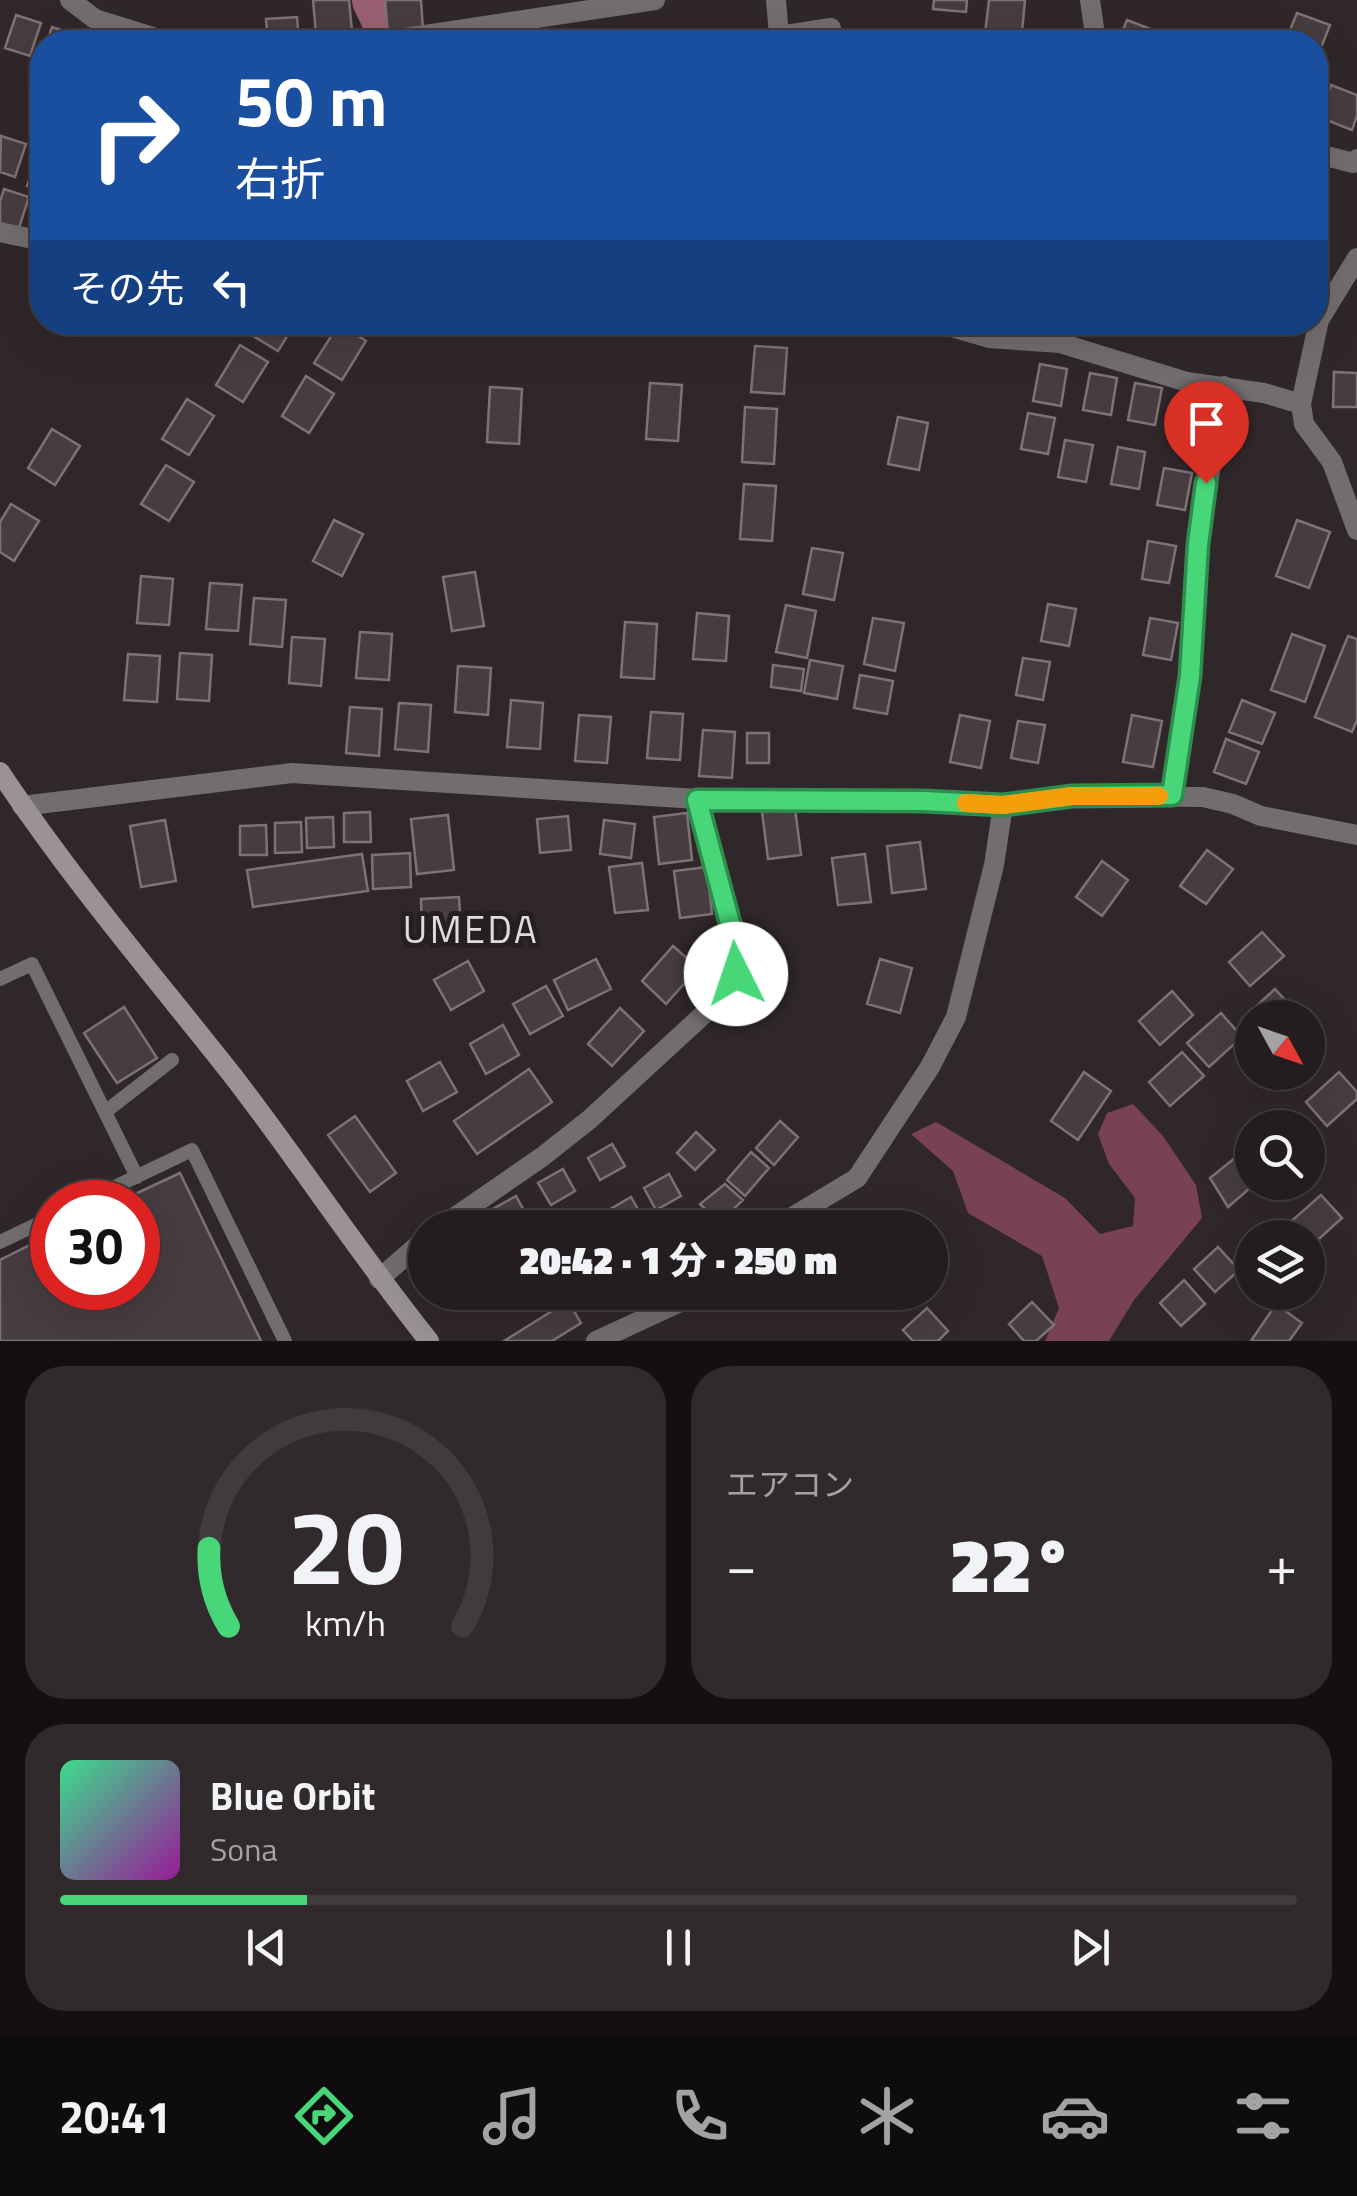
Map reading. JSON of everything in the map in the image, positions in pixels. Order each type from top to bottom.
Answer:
[{"type":"street","points":[[70,0],[95,19],[130,30]]},
{"type":"street","points":[[498,30],[655,0]]},
{"type":"street","points":[[776,0],[778,30]]},
{"type":"street","points":[[1090,0],[1094,30]]},
{"type":"street","points":[[818,30],[831,28]]},
{"type":"street","points":[[1328,156],[1353,163],[1357,158]]},
{"type":"street","points":[[0,232],[30,238]]},
{"type":"street","points":[[1328,305],[1357,258]]},
{"type":"street","points":[[979,335],[1033,335]]},
{"type":"street","points":[[1067,335],[1187,382],[1264,392],[1301,404]]},
{"type":"street","points":[[1316,335],[1301,404],[1304,424],[1332,462],[1357,530]]},
{"type":"street","points":[[1172,795],[1190,676],[1198,544],[1224,386]]},
{"type":"street","points":[[0,772],[98,910],[234,1078],[379,1279],[429,1341]]},
{"type":"street","points":[[22,806],[292,773],[697,800],[1003,805],[1072,796],[1172,795],[1203,797],[1261,816],[1357,835]]},
{"type":"street","points":[[465,1210],[590,1120],[704,1014],[736,974],[738,953],[697,800]]},
{"type":"street","points":[[804,1210],[858,1178],[930,1067],[956,1017],[994,865],[1003,805]]},
{"type":"street","points":[[379,1279],[408,1254]]},
{"type":"street","points":[[596,1341],[663,1310]]},
{"type":"lane","points":[[0,980],[32,964],[137,1176]]},
{"type":"lane","points":[[104,1112],[172,1060]]},
{"type":"lane","points":[[129,1180],[192,1150],[285,1341]]},
{"type":"lane","points":[[0,1242],[30,1228]]},
{"type":"shaded area","points":[[1133,1104],[1163,1136],[1196,1185],[1202,1218],[1134,1300],[1109,1341],[1045,1341],[1059,1308],[1042,1256],[968,1213],[953,1171],[911,1134],[936,1122],[1065,1198],[1100,1234],[1133,1226],[1135,1198],[1109,1164],[1098,1134],[1107,1113]]},
{"type":"building","points":[[313,0],[349,0],[352,30],[316,30]]},
{"type":"building","points":[[385,0],[421,0],[423,30],[388,30]]},
{"type":"building","points":[[934,0],[967,0],[966,12],[933,9]]},
{"type":"building","points":[[989,0],[1025,0],[1022,30],[985,30]]},
{"type":"building","points":[[1297,13],[1330,25],[1328,30],[1290,30]]},
{"type":"building","points":[[16,15],[41,23],[39,30],[30,30],[30,56],[5,48]]},
{"type":"building","points":[[297,17],[298,30],[267,30],[266,19]]},
{"type":"building","points":[[1127,20],[1153,30],[1123,30]]},
{"type":"building","points":[[1331,85],[1357,95],[1352,130],[1328,121]]},
{"type":"building","points":[[1,136],[26,144],[15,177],[0,172]]},
{"type":"building","points":[[4,189],[29,197],[18,231],[0,226]]},
{"type":"building","points":[[252,335],[288,335],[278,351]]},
{"type":"building","points":[[332,335],[356,335],[366,341],[342,380],[314,363]]},
{"type":"building","points":[[240,345],[268,362],[243,402],[216,385]]},
{"type":"building","points":[[755,346],[787,348],[784,394],[751,392]]},
{"type":"building","points":[[1040,364],[1067,369],[1061,406],[1033,401]]},
{"type":"building","points":[[1334,372],[1357,373],[1357,407],[1333,407]]},
{"type":"building","points":[[1090,373],[1117,378],[1111,415],[1083,410]]},
{"type":"building","points":[[306,376],[334,394],[309,433],[282,416]]},
{"type":"building","points":[[650,383],[682,385],[678,441],[646,439]]},
{"type":"building","points":[[1135,383],[1162,388],[1155,425],[1128,420]]},
{"type":"building","points":[[490,387],[522,389],[519,444],[487,442]]},
{"type":"building","points":[[187,399],[214,416],[189,455],[162,439]]},
{"type":"building","points":[[745,407],[777,409],[774,464],[742,462]]},
{"type":"building","points":[[1028,413],[1055,418],[1048,454],[1021,449]]},
{"type":"building","points":[[898,417],[928,423],[919,470],[888,464]]},
{"type":"building","points":[[52,429],[80,446],[55,485],[28,468]]},
{"type":"building","points":[[1065,440],[1093,445],[1086,482],[1058,477]]},
{"type":"building","points":[[1118,447],[1145,452],[1139,489],[1111,484]]},
{"type":"building","points":[[166,465],[194,482],[169,521],[141,504]]},
{"type":"building","points":[[1164,468],[1192,473],[1185,510],[1157,505]]},
{"type":"building","points":[[744,484],[776,486],[772,541],[740,539]]},
{"type":"building","points":[[11,504],[39,521],[14,561],[0,552],[0,522]]},
{"type":"building","points":[[334,520],[363,534],[342,576],[313,561]]},
{"type":"building","points":[[1297,520],[1330,532],[1309,588],[1276,576]]},
{"type":"building","points":[[1148,541],[1176,546],[1169,583],[1142,579]]},
{"type":"building","points":[[812,548],[843,553],[834,600],[803,594]]},
{"type":"building","points":[[475,572],[484,626],[452,631],[443,577]]},
{"type":"building","points":[[141,576],[173,579],[169,625],[137,623]]},
{"type":"building","points":[[210,583],[242,585],[238,631],[206,629]]},
{"type":"building","points":[[254,598],[286,600],[282,647],[250,644]]},
{"type":"building","points":[[1048,604],[1076,609],[1069,646],[1041,641]]},
{"type":"building","points":[[786,605],[816,611],[807,658],[776,652]]},
{"type":"building","points":[[697,613],[729,616],[726,661],[693,659]]},
{"type":"building","points":[[873,618],[904,623],[895,671],[864,664]]},
{"type":"building","points":[[1150,618],[1178,623],[1171,660],[1143,655]]},
{"type":"building","points":[[625,622],[657,624],[654,679],[621,677]]},
{"type":"building","points":[[360,632],[392,634],[389,680],[356,678]]},
{"type":"building","points":[[1292,634],[1325,646],[1305,702],[1271,690]]},
{"type":"building","points":[[1348,636],[1357,639],[1357,720],[1352,732],[1315,717]]},
{"type":"building","points":[[292,637],[325,639],[321,686],[289,683]]},
{"type":"building","points":[[180,653],[212,655],[209,701],[177,699]]},
{"type":"building","points":[[128,654],[160,656],[157,702],[124,700]]},
{"type":"building","points":[[1023,658],[1050,662],[1043,700],[1016,695]]},
{"type":"building","points":[[810,660],[843,666],[837,699],[804,693]]},
{"type":"building","points":[[773,665],[804,669],[801,691],[771,687]]},
{"type":"building","points":[[458,666],[491,668],[488,715],[455,712]]},
{"type":"building","points":[[860,675],[893,681],[887,714],[854,708]]},
{"type":"building","points":[[511,700],[543,703],[540,749],[507,747]]},
{"type":"building","points":[[1242,700],[1275,713],[1262,744],[1229,732]]},
{"type":"building","points":[[399,703],[431,705],[428,752],[395,749]]},
{"type":"building","points":[[350,707],[382,709],[379,756],[346,753]]},
{"type":"building","points":[[651,712],[683,714],[680,760],[647,758]]},
{"type":"building","points":[[579,715],[611,717],[607,763],[575,761]]},
{"type":"building","points":[[960,715],[990,721],[981,768],[950,762]]},
{"type":"building","points":[[1132,715],[1162,721],[1153,767],[1123,762]]},
{"type":"building","points":[[1018,721],[1045,725],[1038,763],[1011,758]]},
{"type":"building","points":[[703,730],[735,732],[732,778],[699,776]]},
{"type":"building","points":[[747,733],[769,733],[769,763],[747,763]]},
{"type":"building","points":[[1226,739],[1259,752],[1246,784],[1214,772]]},
{"type":"building","points":[[795,808],[801,855],[768,859],[762,812]]},
{"type":"building","points":[[370,812],[371,842],[344,842],[344,813]]},
{"type":"building","points":[[687,813],[692,860],[659,864],[654,817]]},
{"type":"building","points":[[448,815],[454,870],[417,874],[411,819]]},
{"type":"building","points":[[568,816],[571,850],[540,853],[537,819]]},
{"type":"building","points":[[333,817],[334,847],[307,848],[306,818]]},
{"type":"building","points":[[165,820],[176,881],[141,887],[130,826]]},
{"type":"building","points":[[604,820],[635,824],[631,858],[600,854]]},
{"type":"building","points":[[301,822],[302,852],[275,853],[275,823]]},
{"type":"building","points":[[266,825],[267,855],[240,855],[240,826]]},
{"type":"building","points":[[920,842],[926,889],[892,893],[887,846]]},
{"type":"building","points":[[1207,850],[1233,869],[1206,904],[1180,886]]},
{"type":"building","points":[[410,853],[411,887],[373,889],[372,855]]},
{"type":"building","points":[[362,854],[368,891],[253,907],[247,870]]},
{"type":"building","points":[[865,854],[871,902],[838,905],[832,858]]},
{"type":"building","points":[[1102,861],[1128,880],[1102,916],[1076,897]]},
{"type":"building","points":[[642,863],[648,910],[615,913],[609,867]]},
{"type":"building","points":[[707,867],[712,914],[680,918],[674,871]]},
{"type":"building","points":[[459,897],[461,932],[422,933],[421,899]]},
{"type":"building","points":[[1262,932],[1284,956],[1250,986],[1229,962]]},
{"type":"building","points":[[673,946],[698,968],[666,1004],[642,981]]},
{"type":"building","points":[[596,959],[611,989],[568,1010],[554,980]]},
{"type":"building","points":[[880,959],[912,968],[900,1013],[867,1004]]},
{"type":"building","points":[[468,961],[484,991],[451,1010],[434,980]]},
{"type":"building","points":[[546,986],[563,1016],[530,1034],[513,1004]]},
{"type":"building","points":[[1275,989],[1285,1000],[1263,1000]]},
{"type":"building","points":[[1172,991],[1193,1015],[1160,1045],[1139,1021]]},
{"type":"building","points":[[124,1007],[157,1058],[117,1083],[84,1033]]},
{"type":"building","points":[[620,1008],[644,1031],[612,1066],[588,1044]]},
{"type":"building","points":[[1221,1013],[1235,1029],[1235,1043],[1209,1067],[1187,1043]]},
{"type":"building","points":[[503,1025],[519,1055],[486,1074],[470,1044]]},
{"type":"building","points":[[1182,1052],[1204,1076],[1170,1106],[1149,1082]]},
{"type":"building","points":[[440,1062],[457,1092],[423,1111],[407,1081]]},
{"type":"building","points":[[529,1069],[552,1102],[477,1154],[454,1121]]},
{"type":"building","points":[[1084,1072],[1111,1091],[1078,1140],[1051,1121]]},
{"type":"building","points":[[1339,1072],[1357,1092],[1357,1099],[1327,1126],[1325,1110],[1313,1110],[1306,1102],[1319,1090],[1325,1090],[1325,1085]]},
{"type":"building","points":[[355,1116],[396,1173],[370,1192],[328,1135]]},
{"type":"building","points":[[780,1121],[798,1137],[774,1165],[756,1148]]},
{"type":"building","points":[[696,1132],[715,1150],[695,1170],[677,1153]]},
{"type":"building","points":[[612,1144],[625,1166],[600,1180],[588,1158]]},
{"type":"building","points":[[751,1152],[769,1168],[745,1196],[727,1180]]},
{"type":"building","points":[[1235,1158],[1236,1200],[1228,1207],[1210,1178]]},
{"type":"building","points":[[563,1169],[575,1191],[551,1205],[538,1183]]},
{"type":"building","points":[[180,1173],[261,1341],[0,1341],[0,1260],[30,1245],[30,1310],[160,1310],[160,1182]]},
{"type":"building","points":[[669,1174],[681,1196],[656,1210],[644,1188]]},
{"type":"building","points":[[725,1184],[743,1200],[733,1210],[706,1210],[700,1204]]},
{"type":"building","points":[[516,1196],[524,1210],[491,1210]]},
{"type":"building","points":[[631,1197],[638,1210],[609,1210]]},
{"type":"building","points":[[1325,1199],[1342,1218],[1325,1233],[1325,1220],[1293,1220],[1315,1200]]},
{"type":"building","points":[[1218,1247],[1235,1266],[1235,1274],[1215,1292],[1194,1269]]},
{"type":"building","points":[[1184,1280],[1205,1304],[1181,1326],[1160,1303]]},
{"type":"building","points":[[1032,1302],[1054,1325],[1036,1341],[1024,1341],[1009,1324]]},
{"type":"building","points":[[554,1310],[573,1310],[581,1323],[552,1341],[504,1341]]},
{"type":"building","points":[[929,1310],[948,1331],[938,1341],[913,1341],[903,1330]]},
{"type":"building","points":[[1272,1310],[1284,1310],[1302,1323],[1289,1341],[1251,1341]]},
{"type":"waterway","points":[[376,0],[390,30]]},
{"type":"slow traffic","points":[[966,803],[1003,805],[1072,796],[1159,796]]},
{"type":"district","name":"UMEDA","points":[[471,930]]},
{"type":"route","points":[[736,974],[738,953],[727,902],[697,800],[1003,805],[1072,796],[1172,795],[1186,714],[1206,483]]}]
